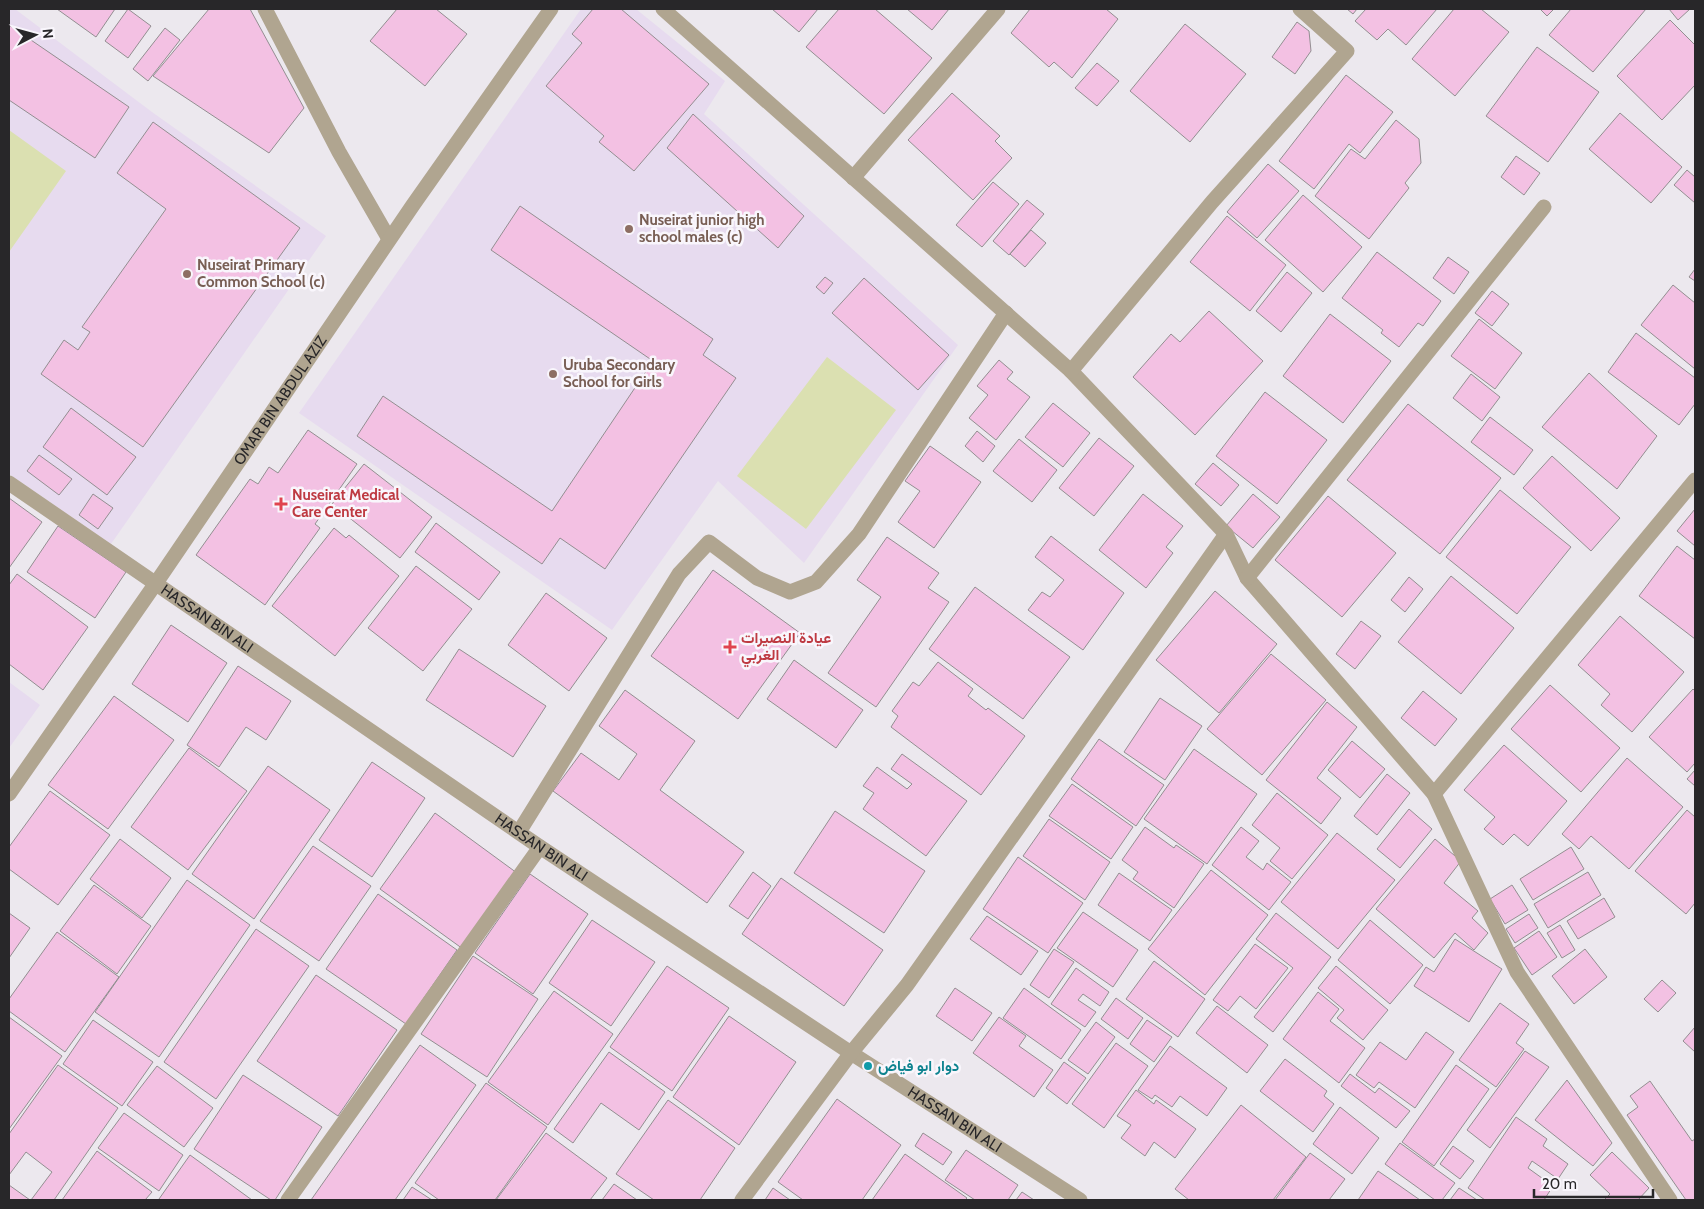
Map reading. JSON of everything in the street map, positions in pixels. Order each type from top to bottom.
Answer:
[{"type":"street","points":[[265,9],[339,152],[389,239]]},
{"type":"street","name":"OMAR BIN ABDUL AZIZ","points":[[9,794],[156,583],[389,239],[551,9]]},
{"type":"street","points":[[853,178],[998,9]]},
{"type":"street","points":[[1071,371],[1212,202],[1347,50],[1300,9]]},
{"type":"street","points":[[667,10],[1071,371],[1226,534],[1247,578],[1434,794],[1517,972],[1670,1200]]},
{"type":"street","points":[[1247,578],[1544,207]]},
{"type":"street","points":[[519,832],[679,574],[709,542],[757,578],[790,592],[816,582],[859,534],[1006,313]]},
{"type":"street","points":[[1434,794],[1695,480]]},
{"type":"street","name":"HASSAN BIN ALI","points":[[9,483],[540,847],[851,1053],[1080,1200]]},
{"type":"street","points":[[742,1200],[851,1053],[907,985],[1226,534]]},
{"type":"street","points":[[288,1200],[540,847]]},
{"type":"shaded area","points":[[9,9],[15,9],[152,112],[326,236],[111,544],[9,474]]},
{"type":"shaded area","name":"Nuseirat junior high school males (c)","points":[[581,9],[636,9],[725,81],[704,114],[958,345],[804,563],[718,481],[612,630],[299,413]]},
{"type":"shaded area","points":[[9,682],[40,705],[9,748]]},
{"type":"green space","points":[[9,130],[66,171],[9,252]]},
{"type":"green space","points":[[827,357],[896,410],[806,529],[737,476]]},
{"type":"building","points":[[57,9],[115,9],[96,37]]},
{"type":"building","points":[[128,9],[151,26],[128,58],[105,41]]},
{"type":"building","points":[[209,9],[250,9],[304,108],[269,153],[153,76]]},
{"type":"building","points":[[397,9],[436,9],[467,34],[425,86],[370,41]]},
{"type":"building","points":[[593,9],[621,9],[709,84],[634,171],[599,142],[604,136],[546,86],[582,43],[572,34]]},
{"type":"building","points":[[772,9],[818,9],[799,32]]},
{"type":"building","points":[[839,9],[875,9],[932,58],[884,114],[806,47]]},
{"type":"building","points":[[907,9],[949,9],[932,30]]},
{"type":"building","points":[[1030,9],[1106,9],[1118,19],[1072,78],[1054,62],[1049,67],[1011,33]]},
{"type":"building","points":[[1347,9],[1357,9],[1353,14]]},
{"type":"building","points":[[1366,9],[1437,9],[1406,45],[1388,29],[1377,40],[1355,21]]},
{"type":"building","points":[[1454,9],[1481,9],[1509,32],[1455,96],[1412,59]]},
{"type":"building","points":[[1540,9],[1554,9],[1547,16]]},
{"type":"building","points":[[1571,9],[1646,9],[1593,72],[1549,35]]},
{"type":"building","points":[[1669,9],[1690,9],[1678,20]]},
{"type":"building","points":[[1670,20],[1695,45],[1695,85],[1662,120],[1617,76]]},
{"type":"building","points":[[1297,22],[1309,31],[1311,51],[1295,74],[1272,57]]},
{"type":"building","points":[[1185,24],[1246,74],[1190,142],[1130,91]]},
{"type":"building","points":[[9,25],[129,107],[95,158],[9,100]]},
{"type":"building","points":[[165,28],[180,40],[148,81],[133,69]]},
{"type":"building","points":[[1537,47],[1599,92],[1548,162],[1486,116]]},
{"type":"building","points":[[1097,63],[1119,81],[1097,106],[1075,88]]},
{"type":"building","points":[[1346,75],[1393,112],[1360,153],[1349,144],[1314,189],[1279,161]]},
{"type":"building","points":[[952,93],[1000,136],[995,141],[1012,158],[973,200],[908,140]]},
{"type":"building","points":[[1620,113],[1682,167],[1651,203],[1589,149]]},
{"type":"building","points":[[693,114],[804,216],[778,248],[667,148]]},
{"type":"building","points":[[1396,120],[1419,139],[1421,163],[1405,183],[1409,188],[1369,239],[1315,196],[1351,149],[1365,159]]},
{"type":"building","points":[[153,122],[300,228],[143,447],[41,374],[64,340],[78,350],[90,332],[82,327],[166,209],[117,173]]},
{"type":"building","points":[[1516,156],[1540,173],[1524,195],[1501,177]]},
{"type":"building","points":[[1268,164],[1299,191],[1257,238],[1227,212]]},
{"type":"building","points":[[1687,170],[1695,177],[1695,203],[1674,185]]},
{"type":"building","points":[[993,182],[1019,204],[982,247],[956,225]]},
{"type":"building","points":[[1303,195],[1362,247],[1323,292],[1265,240]]},
{"type":"building","points":[[1027,200],[1044,214],[1009,255],[993,241]]},
{"type":"building","points":[[520,206],[713,339],[703,355],[736,378],[605,569],[560,538],[542,564],[357,436],[383,396],[552,511],[653,361],[491,250]]},
{"type":"building","points":[[1227,216],[1286,265],[1250,311],[1190,262]]},
{"type":"building","points":[[1031,230],[1046,243],[1025,267],[1010,254]]},
{"type":"building","points":[[1377,252],[1441,301],[1423,326],[1418,323],[1399,347],[1381,333],[1383,330],[1342,298]]},
{"type":"building","points":[[1448,257],[1469,272],[1454,294],[1433,278]]},
{"type":"building","points":[[1695,269],[1695,281],[1689,277]]},
{"type":"building","points":[[1287,272],[1312,293],[1281,332],[1256,311]]},
{"type":"building","points":[[825,277],[833,283],[824,294],[816,287]]},
{"type":"building","points":[[864,278],[949,355],[918,390],[832,313]]},
{"type":"building","points":[[1673,285],[1695,303],[1695,369],[1641,325]]},
{"type":"building","points":[[1492,291],[1509,304],[1492,326],[1475,313]]},
{"type":"building","points":[[1209,311],[1263,361],[1195,435],[1133,377],[1171,334],[1180,342]]},
{"type":"building","points":[[1330,314],[1391,361],[1343,423],[1283,376]]},
{"type":"building","points":[[1479,319],[1522,353],[1495,389],[1451,356]]},
{"type":"building","points":[[1636,333],[1695,378],[1695,404],[1679,425],[1608,372]]},
{"type":"building","points":[[999,360],[1013,372],[1007,379],[1030,397],[996,440],[969,418],[988,395],[977,386]]},
{"type":"building","points":[[1589,373],[1657,436],[1617,489],[1542,427]]},
{"type":"building","points":[[1471,374],[1500,397],[1482,421],[1453,398]]},
{"type":"building","points":[[1265,392],[1327,440],[1277,504],[1216,456]]},
{"type":"building","points":[[1053,403],[1090,433],[1063,467],[1025,437]]},
{"type":"building","points":[[1408,404],[1501,478],[1440,554],[1347,480]]},
{"type":"building","points":[[71,408],[136,457],[107,495],[43,447]]},
{"type":"building","points":[[1490,417],[1533,450],[1514,475],[1471,442]]},
{"type":"building","name":"Nuseirat Medical Care Center","points":[[308,430],[357,464],[315,524],[320,528],[265,605],[196,555],[250,479],[258,484],[269,467],[278,473]]},
{"type":"building","points":[[977,431],[995,446],[983,462],[965,446]]},
{"type":"building","points":[[1099,438],[1134,466],[1094,516],[1059,488]]},
{"type":"building","points":[[1019,439],[1057,470],[1032,502],[993,471]]},
{"type":"building","points":[[930,446],[981,482],[934,548],[898,522],[920,491],[905,481]]},
{"type":"building","points":[[39,455],[72,479],[59,495],[27,471]]},
{"type":"building","points":[[1552,456],[1620,518],[1591,551],[1523,488]]},
{"type":"building","points":[[1213,463],[1239,485],[1221,506],[1195,484]]},
{"type":"building","points":[[364,464],[432,517],[400,558],[332,504]]},
{"type":"building","points":[[1500,490],[1571,547],[1517,614],[1446,557]]},
{"type":"building","points":[[93,494],[113,508],[98,529],[79,515]]},
{"type":"building","points":[[1143,494],[1183,526],[1166,547],[1173,553],[1146,588],[1099,550]]},
{"type":"building","points":[[1253,494],[1280,517],[1253,548],[1226,526]]},
{"type":"building","points":[[1328,496],[1396,553],[1342,617],[1275,560]]},
{"type":"building","points":[[9,498],[42,522],[9,568]]},
{"type":"building","points":[[1695,509],[1695,546],[1677,531]]},
{"type":"building","points":[[436,523],[500,572],[479,600],[415,552]]},
{"type":"building","points":[[58,526],[126,572],[95,618],[27,572]]},
{"type":"building","points":[[334,528],[346,538],[349,535],[399,576],[335,656],[272,606]]},
{"type":"building","points":[[1051,536],[1124,593],[1083,650],[1028,610],[1042,592],[1050,597],[1064,580],[1035,557]]},
{"type":"building","points":[[887,537],[939,573],[928,588],[949,602],[876,707],[828,673],[881,597],[857,580]]},
{"type":"building","points":[[1677,546],[1695,560],[1695,639],[1639,596]]},
{"type":"building","points":[[416,566],[472,609],[423,671],[368,628]]},
{"type":"building","points":[[713,570],[800,633],[738,719],[651,656]]},
{"type":"building","points":[[17,574],[88,627],[43,690],[9,664],[9,585]]},
{"type":"building","points":[[1451,576],[1514,628],[1461,694],[1398,642]]},
{"type":"building","points":[[1409,577],[1423,589],[1405,612],[1391,600]]},
{"type":"building","points":[[975,587],[1070,657],[1023,719],[929,649]]},
{"type":"building","points":[[1215,591],[1277,644],[1219,713],[1156,660]]},
{"type":"building","points":[[546,593],[607,638],[569,691],[508,645]]},
{"type":"building","points":[[1620,616],[1684,672],[1632,732],[1601,705],[1610,694],[1578,665]]},
{"type":"building","points":[[1361,621],[1381,636],[1355,669],[1336,654]]},
{"type":"building","points":[[171,625],[227,663],[188,722],[132,684]]},
{"type":"building","points":[[459,649],[546,706],[513,757],[426,700]]},
{"type":"building","points":[[1271,654],[1326,700],[1262,775],[1207,729]]},
{"type":"building","points":[[794,660],[863,710],[836,748],[767,699]]},
{"type":"building","points":[[938,662],[973,689],[968,696],[986,710],[988,708],[1025,736],[981,795],[891,727],[898,716],[892,711],[913,682],[919,686]]},
{"type":"building","points":[[238,666],[291,701],[266,740],[246,727],[219,767],[187,745]]},
{"type":"building","points":[[1550,685],[1620,748],[1581,792],[1511,729]]},
{"type":"building","points":[[1693,689],[1695,691],[1695,763],[1687,772],[1649,737]]},
{"type":"building","points":[[625,690],[695,741],[660,790],[744,852],[707,903],[553,791],[581,753],[619,780],[637,754],[599,726]]},
{"type":"building","points":[[1423,691],[1457,719],[1435,746],[1401,718]]},
{"type":"building","points":[[114,696],[174,740],[108,829],[48,785]]},
{"type":"building","points":[[1160,698],[1202,726],[1165,780],[1124,752]]},
{"type":"building","points":[[1327,702],[1357,727],[1317,778],[1341,798],[1321,824],[1266,780]]},
{"type":"building","points":[[1099,739],[1164,785],[1136,826],[1071,779]]},
{"type":"building","points":[[1352,741],[1385,769],[1360,798],[1328,770]]},
{"type":"building","points":[[1504,745],[1567,801],[1528,846],[1514,834],[1503,845],[1484,829],[1495,817],[1464,790]]},
{"type":"building","points":[[189,748],[247,791],[188,870],[131,827]]},
{"type":"building","points":[[1194,749],[1257,794],[1207,864],[1144,819]]},
{"type":"building","points":[[902,754],[967,801],[926,856],[863,809],[874,793],[863,786],[877,767],[907,789],[912,784],[891,769]]},
{"type":"building","points":[[1627,758],[1683,807],[1629,869],[1591,836],[1579,849],[1562,834]]},
{"type":"building","points":[[372,762],[425,798],[372,877],[319,840]]},
{"type":"building","points":[[268,766],[330,810],[254,919],[192,874]]},
{"type":"building","points":[[1695,770],[1695,786],[1687,779]]},
{"type":"building","points":[[1387,774],[1410,793],[1377,835],[1354,816]]},
{"type":"building","points":[[1072,784],[1133,827],[1111,859],[1049,816]]},
{"type":"building","points":[[50,791],[110,835],[58,905],[9,869],[9,847]]},
{"type":"building","points":[[1277,793],[1328,835],[1292,879],[1270,861],[1280,848],[1252,825]]},
{"type":"building","points":[[1409,809],[1432,829],[1400,868],[1377,849]]},
{"type":"building","points":[[1687,810],[1695,817],[1695,903],[1686,914],[1635,871]]},
{"type":"building","points":[[835,811],[925,871],[884,933],[794,873]]},
{"type":"building","points":[[435,813],[517,873],[463,949],[380,889]]},
{"type":"building","points":[[1049,819],[1110,862],[1085,900],[1023,856]]},
{"type":"building","points":[[1145,827],[1174,848],[1176,845],[1204,864],[1174,908],[1133,879],[1138,872],[1122,860]]},
{"type":"building","points":[[1241,827],[1259,841],[1246,857],[1263,870],[1267,863],[1291,882],[1269,910],[1212,865]]},
{"type":"building","points":[[1337,833],[1395,880],[1338,949],[1281,902]]},
{"type":"building","points":[[120,839],[171,878],[142,918],[90,879]]},
{"type":"building","points":[[1435,839],[1461,861],[1444,883],[1478,911],[1472,918],[1488,933],[1474,950],[1455,933],[1434,958],[1376,909]]},
{"type":"building","points":[[313,846],[371,886],[319,961],[260,921]]},
{"type":"building","points":[[1571,847],[1584,869],[1533,900],[1520,879]]},
{"type":"building","points":[[1018,857],[1083,903],[1048,953],[983,909]]},
{"type":"building","points":[[1211,870],[1268,915],[1205,995],[1148,949]]},
{"type":"building","points":[[753,872],[771,886],[748,919],[729,906]]},
{"type":"building","points":[[1588,872],[1601,895],[1548,928],[1534,904]]},
{"type":"building","points":[[1119,873],[1172,910],[1150,941],[1098,905]]},
{"type":"building","points":[[530,874],[588,914],[533,994],[475,953]]},
{"type":"building","points":[[781,878],[883,950],[844,1006],[742,934]]},
{"type":"building","points":[[187,880],[250,925],[159,1057],[95,1012]]},
{"type":"building","points":[[94,885],[151,926],[117,974],[60,931]]},
{"type":"building","points":[[1512,885],[1528,910],[1505,924],[1490,899]]},
{"type":"building","points":[[378,894],[457,950],[406,1024],[326,969]]},
{"type":"building","points":[[1604,898],[1615,917],[1578,939],[1567,921]]},
{"type":"building","points":[[1083,912],[1138,950],[1113,987],[1057,948]]},
{"type":"building","points":[[9,913],[30,928],[9,958]]},
{"type":"building","points":[[1276,913],[1331,957],[1273,1032],[1254,1017],[1293,968],[1256,939]]},
{"type":"building","points":[[1529,914],[1538,928],[1515,943],[1506,929]]},
{"type":"building","points":[[987,916],[1038,951],[1021,975],[970,939]]},
{"type":"building","points":[[592,920],[655,962],[611,1026],[549,983]]},
{"type":"building","points":[[1370,920],[1423,965],[1390,1004],[1338,960]]},
{"type":"building","points":[[1560,925],[1575,950],[1562,958],[1547,933]]},
{"type":"building","points":[[256,929],[309,966],[216,1099],[164,1062]]},
{"type":"building","points":[[1539,931],[1557,957],[1532,975],[1514,948]]},
{"type":"building","points":[[57,932],[119,977],[65,1052],[9,1011],[9,999]]},
{"type":"building","points":[[1455,939],[1502,969],[1469,1022],[1414,986],[1426,967],[1434,972]]},
{"type":"building","points":[[1255,944],[1288,968],[1256,1009],[1240,996],[1228,1011],[1213,1000]]},
{"type":"building","points":[[1054,949],[1074,962],[1049,998],[1030,985]]},
{"type":"building","points":[[1585,949],[1607,977],[1574,1004],[1552,976]]},
{"type":"building","points":[[473,956],[538,999],[487,1077],[421,1034]]},
{"type":"building","points":[[1154,961],[1205,999],[1178,1037],[1126,999]]},
{"type":"building","points":[[667,966],[729,1008],[672,1091],[610,1047]]},
{"type":"building","points":[[1336,966],[1388,1010],[1363,1040],[1337,1018],[1344,1010],[1318,988]]},
{"type":"building","points":[[1076,968],[1109,992],[1100,1006],[1083,994],[1078,1000],[1096,1012],[1085,1027],[1051,1004]]},
{"type":"building","points":[[316,975],[397,1030],[338,1116],[257,1061]]},
{"type":"building","points":[[1662,980],[1676,993],[1658,1012],[1644,999]]},
{"type":"building","points":[[955,988],[992,1013],[972,1041],[936,1016]]},
{"type":"building","points":[[1024,988],[1081,1030],[1061,1059],[1003,1018]]},
{"type":"building","points":[[554,991],[613,1034],[548,1125],[488,1082]]},
{"type":"building","points":[[1318,992],[1339,1009],[1330,1021],[1365,1048],[1339,1083],[1283,1039]]},
{"type":"building","points":[[1116,998],[1143,1018],[1128,1039],[1101,1019]]},
{"type":"building","points":[[1500,1003],[1529,1024],[1516,1043],[1524,1049],[1496,1087],[1459,1060]]},
{"type":"building","points":[[1217,1006],[1268,1045],[1247,1073],[1196,1033]]},
{"type":"building","points":[[729,1016],[796,1062],[739,1145],[673,1097]]},
{"type":"building","points":[[9,1017],[62,1056],[9,1129]]},
{"type":"building","points":[[999,1017],[1026,1036],[1019,1046],[1053,1070],[1034,1097],[973,1053]]},
{"type":"building","points":[[93,1020],[153,1062],[122,1106],[63,1064]]},
{"type":"building","points":[[1147,1020],[1172,1037],[1154,1062],[1130,1044]]},
{"type":"building","points":[[1096,1022],[1115,1037],[1088,1074],[1068,1060]]},
{"type":"building","points":[[1695,1027],[1695,1052],[1683,1041]]},
{"type":"building","points":[[1426,1032],[1454,1052],[1415,1108],[1379,1082],[1374,1088],[1356,1075],[1380,1042],[1406,1060]]},
{"type":"building","points":[[1116,1043],[1148,1066],[1104,1128],[1072,1104]]},
{"type":"building","points":[[420,1045],[476,1085],[395,1200],[311,1200]]},
{"type":"building","points":[[1170,1046],[1227,1088],[1207,1116],[1180,1096],[1172,1107],[1155,1095],[1152,1099],[1138,1090]]},
{"type":"building","points":[[1525,1051],[1549,1067],[1490,1148],[1467,1130]]},
{"type":"building","points":[[609,1052],[665,1092],[639,1130],[601,1103],[573,1143],[554,1129]]},
{"type":"building","points":[[1285,1059],[1327,1091],[1324,1096],[1334,1104],[1313,1132],[1260,1091]]},
{"type":"building","points":[[1064,1062],[1086,1078],[1067,1104],[1046,1088]]},
{"type":"building","points":[[58,1065],[118,1108],[54,1200],[31,1200],[52,1172],[26,1152],[9,1175],[9,1134]]},
{"type":"building","points":[[1456,1065],[1489,1089],[1434,1166],[1402,1142]]},
{"type":"building","points":[[157,1066],[213,1108],[184,1147],[127,1105]]},
{"type":"building","points":[[1350,1074],[1375,1093],[1379,1088],[1410,1111],[1396,1128],[1341,1086]]},
{"type":"building","points":[[243,1075],[322,1127],[275,1200],[271,1200],[194,1149]]},
{"type":"building","points":[[1567,1080],[1612,1143],[1593,1166],[1535,1120]]},
{"type":"building","points":[[1650,1081],[1692,1141],[1695,1139],[1695,1200],[1686,1200],[1627,1115],[1638,1107],[1630,1096]]},
{"type":"building","points":[[486,1083],[547,1127],[495,1200],[439,1200],[415,1183]]},
{"type":"building","points":[[1136,1090],[1154,1104],[1156,1100],[1196,1129],[1175,1158],[1154,1142],[1145,1156],[1121,1138],[1131,1125],[1117,1116]]},
{"type":"building","points":[[837,1099],[901,1145],[862,1200],[803,1200],[778,1182]]},
{"type":"building","points":[[668,1100],[735,1148],[700,1200],[654,1200],[616,1174]]},
{"type":"building","points":[[1241,1105],[1306,1157],[1273,1200],[1189,1200],[1175,1189]]},
{"type":"building","points":[[1340,1107],[1379,1138],[1352,1174],[1313,1144]]},
{"type":"building","points":[[124,1113],[183,1155],[159,1191],[98,1148]]},
{"type":"building","points":[[1516,1117],[1547,1139],[1543,1146],[1568,1164],[1558,1179],[1532,1161],[1528,1168],[1553,1186],[1544,1200],[1485,1200],[1468,1188]]},
{"type":"building","points":[[546,1133],[607,1178],[590,1200],[496,1200]]},
{"type":"building","points":[[923,1133],[952,1152],[943,1165],[915,1146]]},
{"type":"building","points":[[1400,1143],[1455,1183],[1442,1200],[1435,1200],[1385,1164]]},
{"type":"building","points":[[1453,1146],[1474,1161],[1460,1179],[1440,1164]]},
{"type":"building","points":[[966,1150],[1018,1185],[1008,1200],[975,1200],[945,1180]]},
{"type":"building","points":[[97,1151],[152,1192],[145,1200],[62,1200]]},
{"type":"building","points":[[1612,1152],[1649,1188],[1638,1200],[1604,1200],[1610,1194],[1590,1175]]},
{"type":"building","points":[[1310,1153],[1345,1179],[1329,1200],[1275,1200]]},
{"type":"building","points":[[905,1154],[967,1198],[965,1200],[872,1200]]},
{"type":"building","points":[[190,1155],[252,1200],[160,1200]]},
{"type":"building","points":[[1378,1171],[1400,1186],[1420,1200],[1358,1200]]},
{"type":"building","points":[[614,1184],[637,1200],[602,1200]]},
{"type":"building","points":[[9,1185],[30,1200],[9,1200]]},
{"type":"building","points":[[412,1187],[432,1200],[403,1200]]},
{"type":"building","points":[[773,1188],[790,1200],[765,1200]]},
{"type":"building","points":[[1459,1188],[1477,1200],[1450,1200]]},
{"type":"building","points":[[1022,1192],[1034,1200],[1016,1200]]},
{"type":"place","name":"Nuseirat junior high school males (c)","points":[[629,229]]},
{"type":"place","name":"Nuseirat Primary Common School (c)","points":[[187,274]]},
{"type":"place","name":"Uruba Secondary School for Girls","points":[[553,374]]},
{"type":"place","name":"Nuseirat Medical Care Center","points":[[281,504]]},
{"type":"place","name":"عيادة النصيرات الغربي","points":[[730,647]]},
{"type":"place","name":"دوار ابو فياض","points":[[868,1066]]}]
